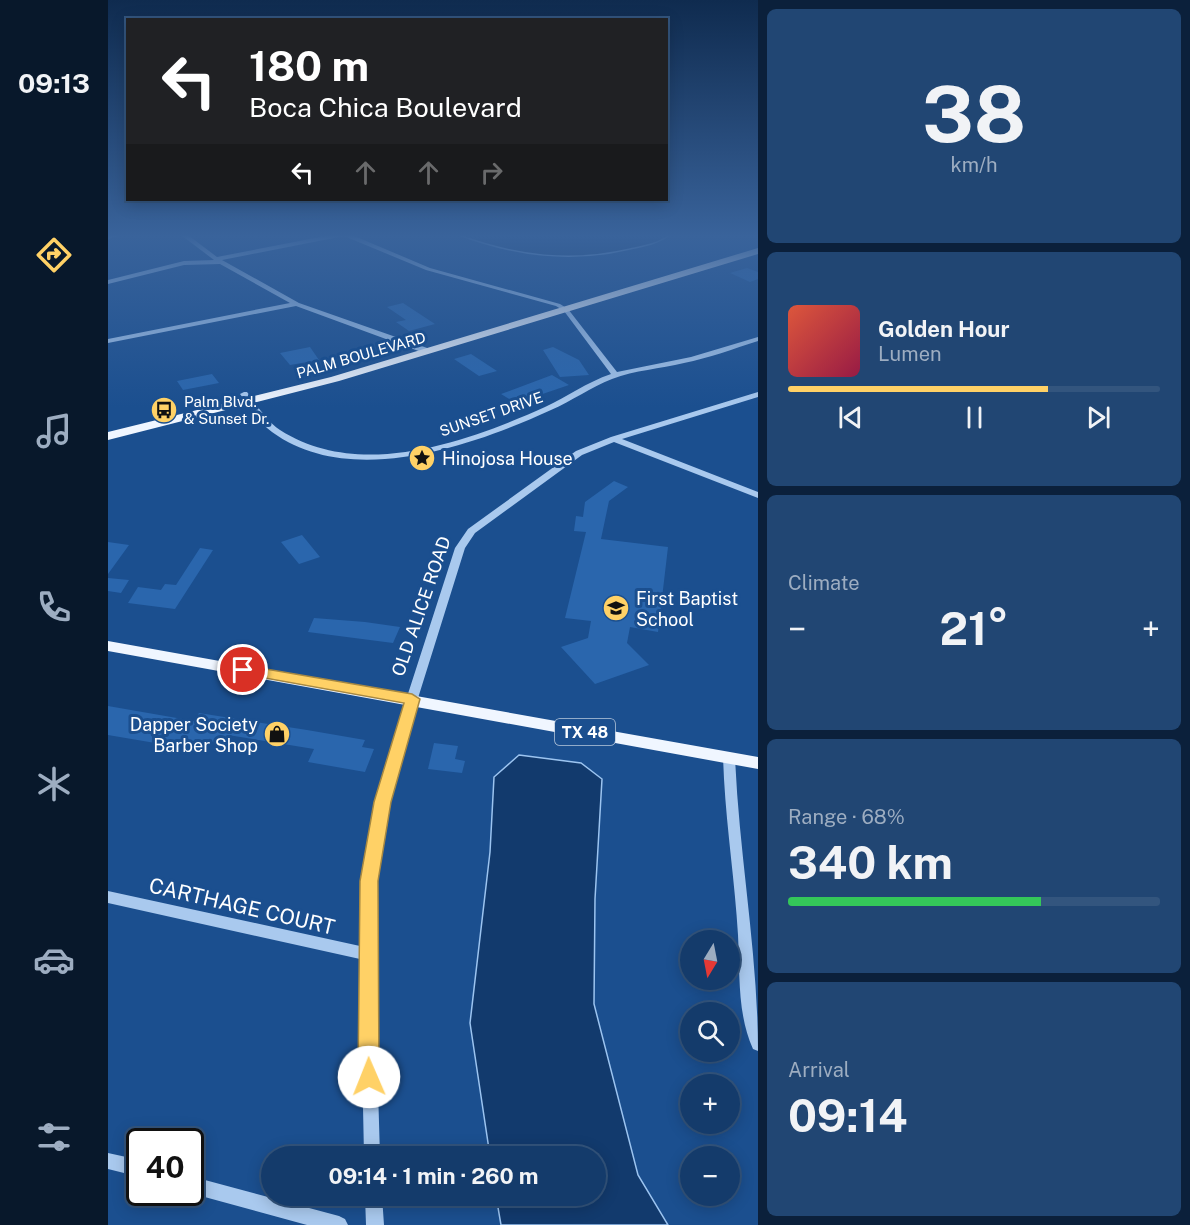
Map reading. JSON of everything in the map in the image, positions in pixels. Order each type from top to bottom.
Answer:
[{"type":"main road","name":"PALM BOULEVARD","points":[[108,436],[427,351],[610,292]]},
{"type":"main road","name":"PALM BOULEVARD","points":[[108,426],[247,398],[414,346],[616,292]]},
{"type":"main road","name":"TX 48","points":[[108,646],[758,763]]},
{"type":"street","points":[[276,292],[297,304],[427,351]]},
{"type":"street","points":[[508,292],[562,308],[615,375]]},
{"type":"street","points":[[108,341],[297,304]]},
{"type":"street","name":"SUNSET DRIVE","points":[[247,398],[274,430],[317,451],[354,457],[398,456],[460,441],[547,410],[615,375],[686,361],[758,339]]},
{"type":"street","name":"OLD ALICE ROAD","points":[[372,1146],[367,954],[369,881],[376,834],[392,762],[460,548],[471,531],[570,459],[614,439],[758,394]]},
{"type":"street","points":[[614,439],[758,495]]},
{"type":"street","points":[[729,757],[746,984],[758,1044]]},
{"type":"street","name":"CARTHAGE COURT","points":[[108,897],[367,954]]},
{"type":"street","points":[[108,1161],[126,1166]]},
{"type":"street","points":[[204,1188],[339,1225]]},
{"type":"street","points":[[374,1206],[375,1225]]},
{"type":"water","points":[[519,755],[581,763],[602,779],[595,899],[594,1004],[638,1175],[668,1225],[501,1225],[498,1206],[606,1206],[606,1146],[488,1146],[470,1023],[490,852],[494,777]]},
{"type":"building","points":[[403,303],[435,324],[409,331],[396,322],[406,320],[387,307]]},
{"type":"building","points":[[310,347],[319,360],[290,365],[280,353]]},
{"type":"building","points":[[553,347],[579,360],[589,375],[560,377],[543,350]]},
{"type":"building","points":[[471,354],[497,371],[479,376],[454,359]]},
{"type":"building","points":[[212,374],[219,383],[183,390],[177,381]]},
{"type":"building","points":[[552,375],[569,385],[516,403],[501,394]]},
{"type":"building","points":[[614,481],[628,487],[609,501],[601,539],[668,547],[658,632],[630,627],[627,643],[649,665],[595,684],[561,647],[588,638],[591,621],[565,618],[586,532],[574,531],[576,516],[583,517],[585,502]]},
{"type":"building","points":[[302,535],[320,557],[299,564],[281,542]]},
{"type":"building","points":[[108,542],[129,545],[108,574]]},
{"type":"building","points":[[200,548],[213,550],[175,609],[128,603],[138,587],[161,590],[165,584],[176,585]]},
{"type":"building","points":[[108,578],[129,580],[121,593],[108,591]]},
{"type":"building","points":[[314,618],[400,627],[393,643],[308,632]]},
{"type":"building","points":[[108,706],[194,721],[199,713],[307,730],[365,740],[362,747],[374,749],[365,772],[308,762],[314,749],[228,735],[224,744],[195,739],[189,748],[161,744],[108,735]]},
{"type":"building","points":[[434,743],[458,746],[455,759],[465,761],[462,773],[428,769]]},
{"type":"place","name":"Palm Blvd. & Sunset Dr.","points":[[164,410]]},
{"type":"place","name":"Hinojosa House","points":[[422,458]]},
{"type":"place","name":"First Baptist School","points":[[616,608]]},
{"type":"place","name":"Dapper Society Barber Shop","points":[[277,734]]},
{"type":"route","points":[[243,670],[412,699],[382,802],[369,881],[367,954],[369,1077]]}]
